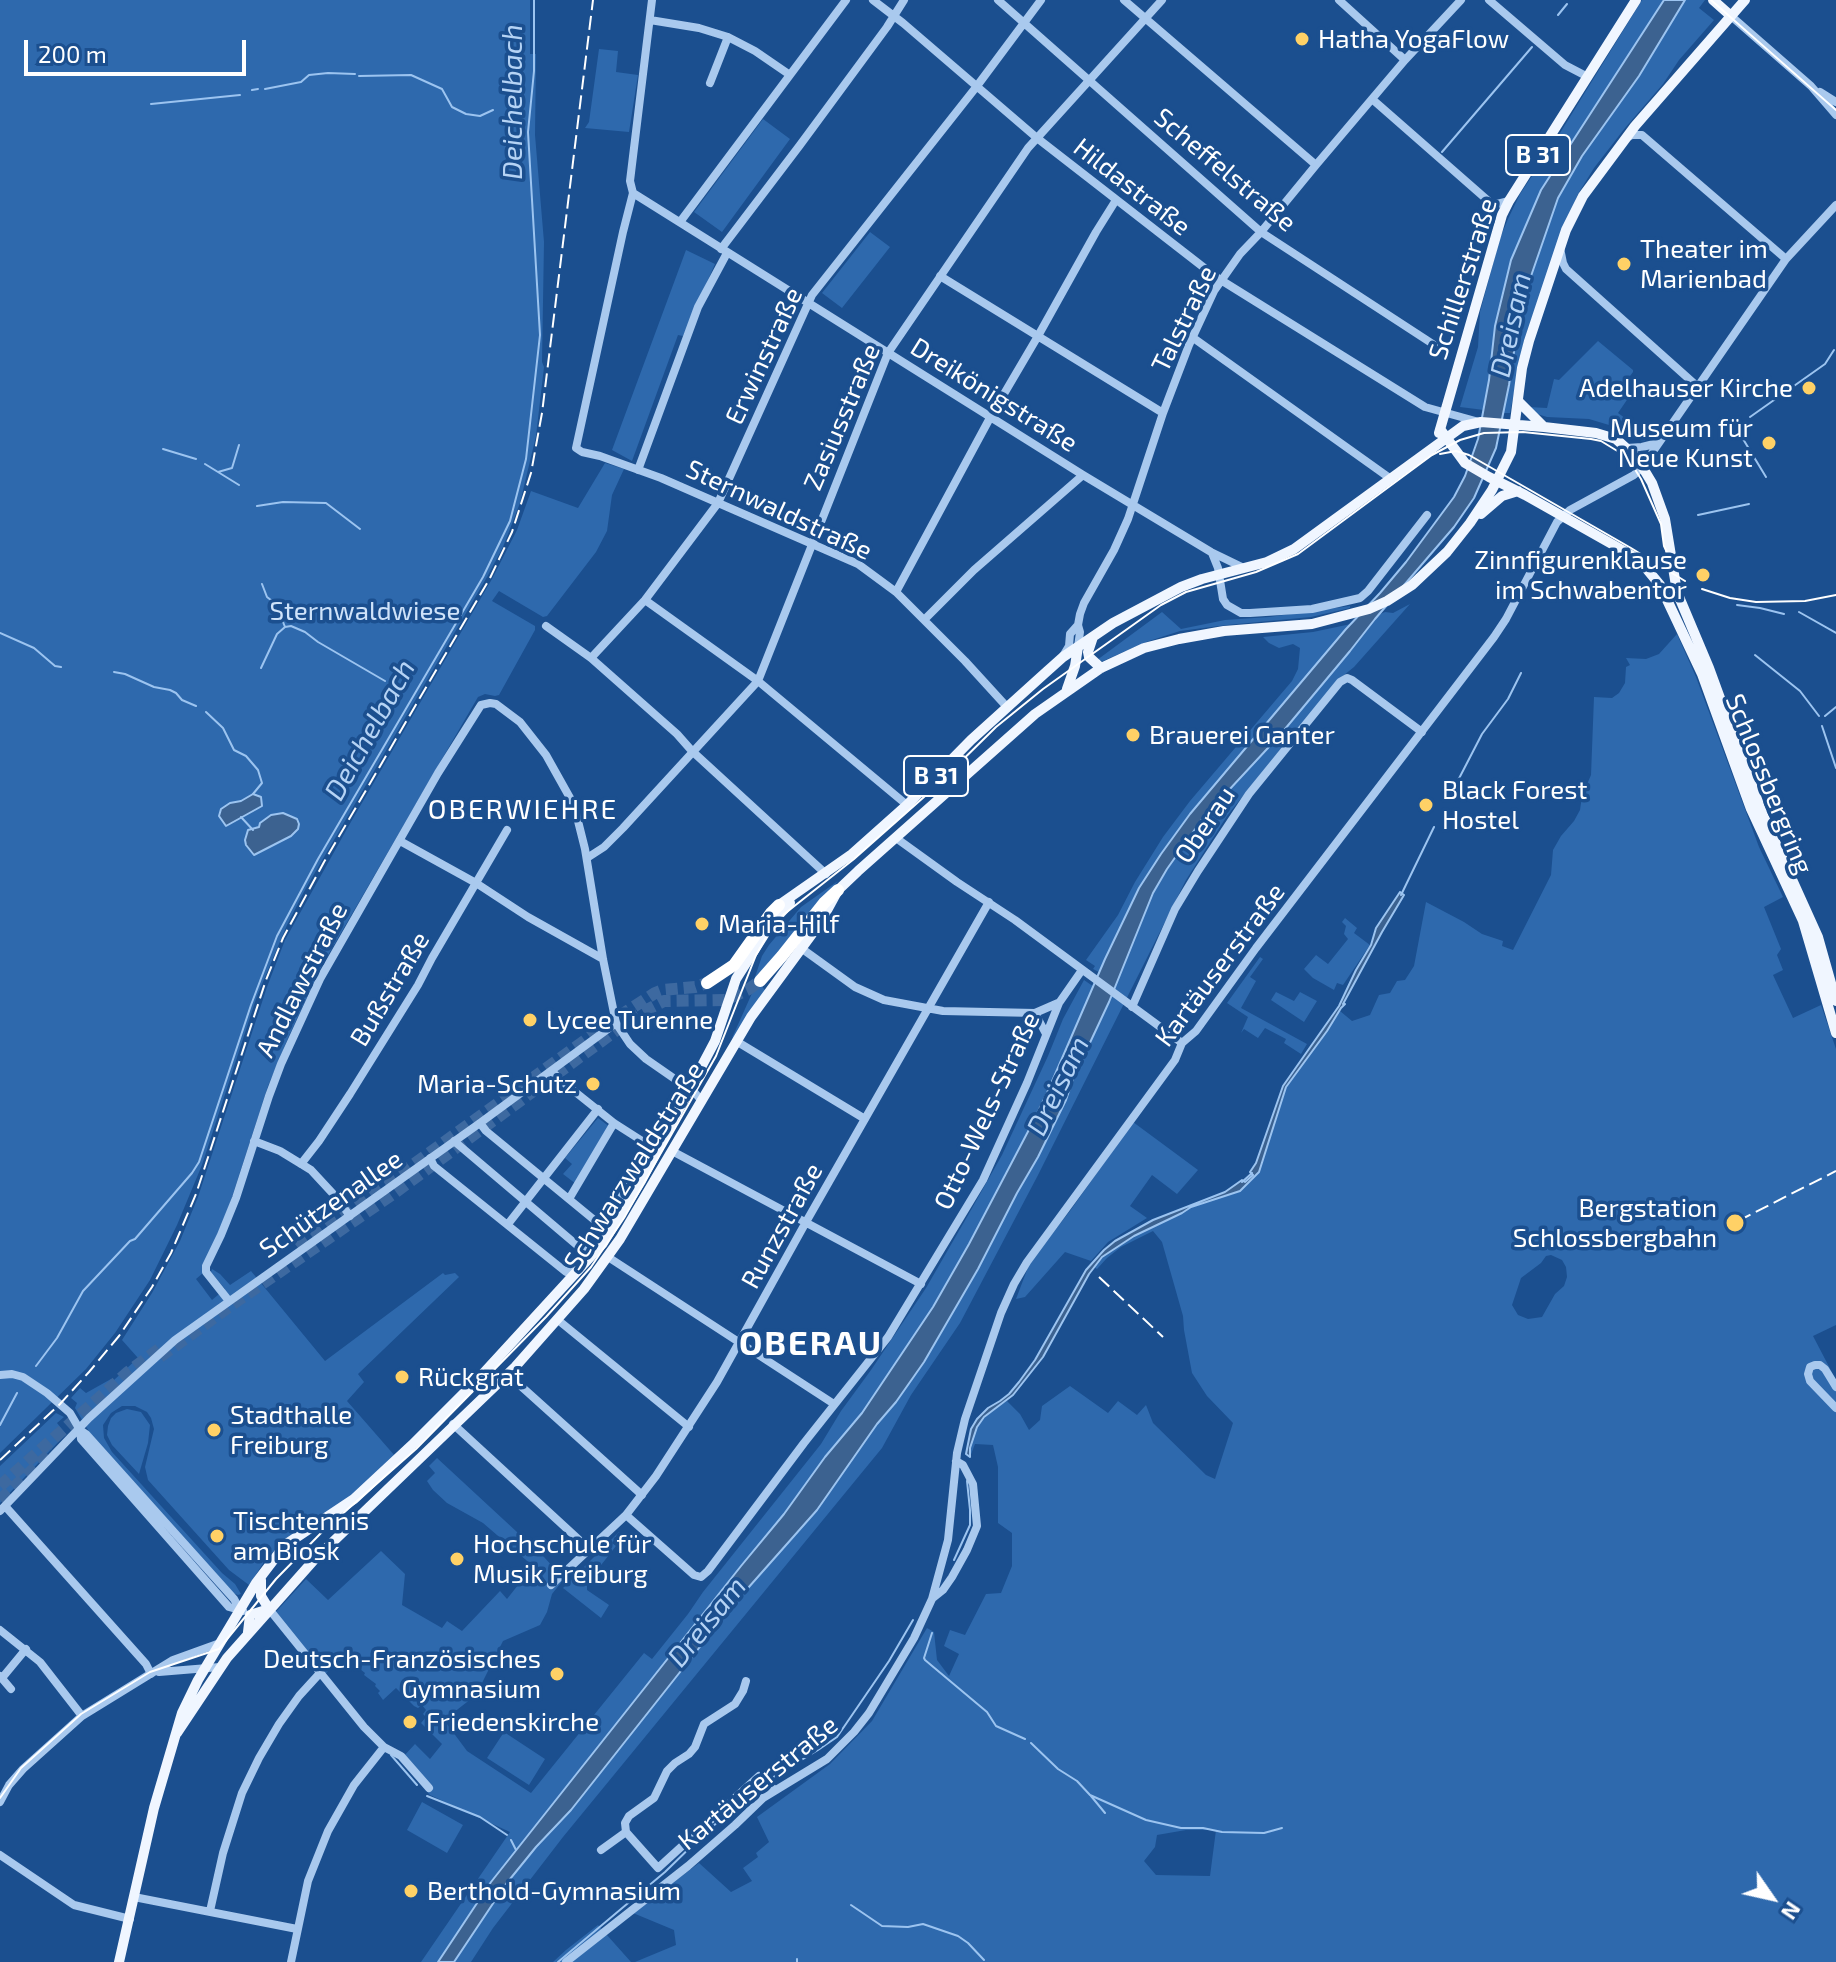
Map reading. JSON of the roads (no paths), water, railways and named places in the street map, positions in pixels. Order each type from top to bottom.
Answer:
[{"type":"highway","name":"B 31","points":[[760,981],[838,890]]},
{"type":"highway","name":"B 31","points":[[707,983],[734,965],[779,905]]},
{"type":"main road","name":"Schillerstraße","points":[[1445,414],[1502,215],[1636,0]]},
{"type":"main road","points":[[1713,0],[1731,16]]},
{"type":"main road","name":"B 31","points":[[1101,668],[1144,648],[1179,639],[1343,618],[1387,601],[1432,567],[1470,523],[1511,452],[1511,425],[1529,341],[1574,211],[1625,138],[1745,0]]},
{"type":"main road","points":[[1518,401],[1544,427]]},
{"type":"main road","name":"B 31","points":[[1443,433],[1445,414]]},
{"type":"main road","points":[[1475,421],[1596,433],[1616,439],[1627,448]]},
{"type":"main road","name":"Schwarzwaldstraße","points":[[779,905],[852,854],[1063,657],[1132,612],[1181,587],[1267,562],[1294,549],[1434,446],[1443,433],[1475,421]]},
{"type":"main road","points":[[1443,433],[1464,462],[1563,516]]},
{"type":"main road","name":"Schlossbergring","points":[[1627,448],[1643,466],[1652,483],[1662,510],[1677,592],[1709,668],[1762,813],[1818,937],[1836,1001]]},
{"type":"main road","points":[[1470,523],[1502,496],[1518,491]]},
{"type":"main road","name":"Schlossbergring","points":[[1563,516],[1637,559],[1666,596],[1702,674],[1751,809],[1803,921],[1836,1033]]},
{"type":"main road","points":[[1093,637],[1089,657],[1101,668]]},
{"type":"main road","points":[[1066,691],[1078,647]]},
{"type":"main road","points":[[1063,657],[1072,660],[1075,666]]},
{"type":"main road","name":"Schwarzwaldstraße","points":[[177,1733],[220,1667],[269,1609],[332,1541],[509,1372],[558,1320],[608,1257],[736,1041],[765,996],[820,923],[838,890],[1035,714],[1101,668]]},
{"type":"main road","name":"Schwarzwaldstraße","points":[[119,1962],[162,1775],[182,1713],[220,1643],[245,1612],[261,1576],[285,1545],[354,1499],[412,1445],[603,1243],[641,1181],[715,1041],[736,979],[772,922],[808,884]]},
{"type":"main road","points":[[558,1320],[554,1308],[564,1286]]},
{"type":"main road","points":[[488,1368],[509,1372]]},
{"type":"main road","points":[[248,1634],[245,1612],[269,1609],[260,1592],[261,1576]]},
{"type":"street","points":[[633,193],[630,181],[652,0]]},
{"type":"street","points":[[680,222],[846,0]]},
{"type":"street","name":"Hildastraße","points":[[873,0],[1037,138],[1221,280],[1425,407],[1475,421]]},
{"type":"street","points":[[638,470],[698,307],[724,251],[904,0]]},
{"type":"street","name":"Scheffelstraße","points":[[998,0],[1261,232],[1442,350]]},
{"type":"street","name":"Erwinstraße","points":[[591,658],[645,600],[718,503],[808,302],[1041,0]]},
{"type":"street","points":[[1124,0],[1316,165]]},
{"type":"street","name":"Zasiusstraße","points":[[587,858],[604,847],[623,828],[758,681],[888,353],[1037,138],[1162,0]]},
{"type":"street","points":[[1339,0],[1405,60]]},
{"type":"street","name":"Talstraße","points":[[1063,657],[1084,603],[1128,519],[1163,413],[1192,337],[1214,291],[1240,254],[1405,60],[1461,0]]},
{"type":"street","points":[[1489,0],[1565,65],[1588,77]]},
{"type":"street","points":[[1731,16],[1811,86],[1836,115]]},
{"type":"street","points":[[650,20],[699,28],[728,37],[790,75]]},
{"type":"street","points":[[710,83],[728,37]]},
{"type":"street","points":[[1811,86],[1836,102]]},
{"type":"street","points":[[1372,99],[1493,205],[1509,201]]},
{"type":"street","points":[[1642,135],[1645,114]]},
{"type":"street","points":[[1625,138],[1642,135],[1786,259]]},
{"type":"street","name":"Dreikönigstraße","points":[[633,193],[1083,475],[1211,552],[1244,568]]},
{"type":"street","name":"Sternwaldstraße","points":[[633,193],[576,448],[638,470],[858,564],[896,592],[1007,707]]},
{"type":"street","points":[[896,592],[991,416],[1116,200]]},
{"type":"street","points":[[1563,516],[1634,475],[1643,466],[1786,259],[1836,205]]},
{"type":"street","points":[[1560,247],[1566,269],[1698,387]]},
{"type":"street","points":[[940,276],[1163,413]]},
{"type":"street","points":[[1192,337],[1391,479]]},
{"type":"street","points":[[1627,448],[1659,442]]},
{"type":"street","points":[[924,620],[974,570],[1083,475]]},
{"type":"street","points":[[1211,552],[1217,563],[1223,599],[1241,613],[1312,609],[1360,598],[1427,515]]},
{"type":"street","name":"Kartäuserstraße","points":[[566,1962],[688,1866],[735,1825],[770,1785],[827,1759],[869,1713],[914,1638],[932,1599],[948,1540],[971,1399],[1014,1284],[1066,1207],[1175,1060],[1182,1043],[1196,1031],[1494,637],[1553,528],[1563,516]]},
{"type":"street","points":[[645,600],[758,681],[907,805]]},
{"type":"street","name":"Talstraße","points":[[1078,625],[1078,647]]},
{"type":"street","points":[[546,626],[591,658],[677,734],[826,874]]},
{"type":"street","name":"Oberau","points":[[1129,1005],[1175,909],[1214,845],[1249,794],[1340,682],[1347,678],[1352,680],[1422,732]]},
{"type":"street","name":"Andlawstraße","points":[[229,1301],[206,1272],[206,1266],[236,1198],[281,1064],[331,959],[478,708],[485,703],[496,704],[520,722],[546,755],[574,805],[587,858]]},
{"type":"street","name":"Bußstraße","points":[[301,1164],[350,1094],[418,985],[507,830]]},
{"type":"street","points":[[896,838],[1182,1043]]},
{"type":"street","points":[[400,841],[603,959]]},
{"type":"street","points":[[587,858],[616,1023],[630,1044],[646,1059],[701,1100]]},
{"type":"street","name":"Runzstraße","points":[[551,1585],[626,1515],[689,1427],[740,1343],[989,902]]},
{"type":"street","points":[[801,948],[865,992],[884,1000],[943,1011],[1035,1013],[1059,1003]]},
{"type":"street","name":"Otto-Wels-Straße","points":[[626,1515],[694,1575],[701,1577],[708,1571],[888,1337],[983,1180],[1059,1003],[1086,973]]},
{"type":"street","points":[[1035,1013],[1046,1034]]},
{"type":"street","name":"Schützenallee","points":[[2,1508],[89,1418],[175,1340],[616,1023]]},
{"type":"street","points":[[736,1041],[865,1119]]},
{"type":"street","name":"Schwarzwaldstraße","points":[[552,1071],[614,1123],[650,1146]]},
{"type":"street","points":[[508,1224],[598,1109]]},
{"type":"street","name":"Schwarzwaldstraße","points":[[480,1123],[604,1228]]},
{"type":"street","name":"Schwarzwaldstraße","points":[[569,1199],[614,1123]]},
{"type":"street","name":"Schwarzwaldstraße","points":[[430,1158],[434,1166],[566,1272],[604,1228],[659,1130]]},
{"type":"street","points":[[254,1141],[280,1151],[311,1170],[350,1216]]},
{"type":"street","name":"Schwarzwaldstraße","points":[[454,1141],[585,1252]]},
{"type":"street","points":[[672,1151],[921,1284]]},
{"type":"street","points":[[608,1257],[834,1404]]},
{"type":"street","points":[[558,1320],[689,1427]]},
{"type":"street","points":[[1836,1387],[1820,1365],[1810,1367],[1810,1381],[1836,1408]]},
{"type":"street","points":[[509,1372],[642,1495]]},
{"type":"street","points":[[0,1375],[23,1377],[70,1413],[80,1430],[81,1439],[214,1584],[245,1612]]},
{"type":"street","points":[[453,1424],[590,1550]]},
{"type":"street","name":"Kartäuserstraße","points":[[932,1599],[952,1577],[977,1526],[973,1484],[959,1463]]},
{"type":"street","points":[[2,1508],[153,1673]]},
{"type":"street","points":[[269,1609],[364,1727],[384,1747],[401,1756],[429,1788]]},
{"type":"street","points":[[0,1630],[40,1662],[82,1716]]},
{"type":"street","points":[[0,1802],[23,1769],[82,1716],[173,1660],[220,1643]]},
{"type":"street","points":[[11,1689],[1,1677],[26,1649]]},
{"type":"street","points":[[153,1673],[220,1667]]},
{"type":"street","points":[[210,1911],[223,1853],[242,1793],[279,1724],[320,1673]]},
{"type":"street","points":[[746,1681],[735,1704],[704,1724],[695,1747],[667,1771],[654,1798],[629,1816],[625,1823],[626,1832],[658,1868],[759,1776],[770,1785]]},
{"type":"street","points":[[291,1962],[308,1881],[328,1831],[354,1785],[384,1747]]},
{"type":"street","points":[[601,1850],[626,1832]]},
{"type":"street","points":[[0,1855],[74,1905],[130,1919]]},
{"type":"street","points":[[134,1897],[297,1929]]},
{"type":"water","name":"Dreisam","points":[[1664,0],[1685,0],[1639,76],[1582,156],[1558,198],[1521,305],[1496,448],[1474,498],[1454,527],[1280,735],[1203,818],[1167,869],[1153,893],[1109,1002],[1038,1157],[978,1269],[924,1362],[896,1402],[817,1510],[733,1605],[571,1810],[506,1884],[454,1962],[438,1962],[491,1882],[862,1413],[933,1307],[1033,1122],[1105,959],[1139,888],[1161,854],[1190,814],[1406,562],[1454,497],[1478,439],[1495,326],[1511,260],[1541,190]]},
{"type":"water","points":[[253,794],[261,797],[262,806],[226,826],[219,816],[221,809]]},
{"type":"water","points":[[283,813],[297,819],[298,829],[291,836],[254,855],[246,845],[248,830],[259,827],[271,815]]},
{"type":"water","points":[[1400,892],[1404,895],[1345,1004],[1286,1087],[1259,1172],[1240,1191],[1191,1207],[1134,1236],[1102,1257],[1089,1274],[1043,1357],[1013,1395],[984,1417],[977,1427],[970,1457],[966,1454],[971,1429],[977,1419],[1019,1382],[1035,1360],[1086,1270],[1104,1250],[1153,1220],[1225,1192],[1253,1175],[1250,1172],[1283,1086],[1339,1006],[1371,945],[1376,928]]},
{"type":"waterway","name":"Deichelbach","points":[[36,1366],[57,1338],[83,1291],[135,1239],[199,1162],[277,936],[318,859],[483,577],[510,521],[526,459],[540,335],[528,132],[534,71],[534,0]]},
{"type":"waterway","points":[[1558,15],[1567,4]]},
{"type":"waterway","points":[[1442,152],[1532,47]]},
{"type":"waterway","points":[[265,89],[301,82],[309,75],[355,74]]},
{"type":"waterway","points":[[359,76],[411,75],[442,89],[452,107],[466,114],[480,116],[493,110]]},
{"type":"waterway","points":[[252,90],[258,89]]},
{"type":"waterway","points":[[151,104],[240,95]]},
{"type":"waterway","points":[[1750,417],[1825,364],[1834,350]]},
{"type":"waterway","points":[[1740,434],[1766,477]]},
{"type":"waterway","points":[[218,472],[232,468],[239,445]]},
{"type":"waterway","points":[[163,449],[196,459]]},
{"type":"waterway","points":[[205,464],[239,485]]},
{"type":"waterway","points":[[257,506],[283,502],[326,503],[360,529]]},
{"type":"waterway","points":[[1698,515],[1749,504]]},
{"type":"waterway","points":[[262,584],[267,597],[276,604],[285,627]]},
{"type":"waterway","points":[[1737,605],[1784,614]]},
{"type":"waterway","points":[[1799,612],[1836,633]]},
{"type":"waterway","points":[[261,668],[277,634],[291,626],[385,681]]},
{"type":"waterway","name":"Deichelbach","points":[[0,633],[34,648],[55,666],[61,667]]},
{"type":"waterway","points":[[1755,655],[1800,691],[1819,716]]},
{"type":"waterway","name":"Deichelbach","points":[[114,672],[170,690],[196,706]]},
{"type":"waterway","points":[[1452,792],[1482,734],[1508,699],[1521,673]]},
{"type":"waterway","points":[[1825,716],[1836,707]]},
{"type":"waterway","name":"Deichelbach","points":[[206,712],[223,728],[234,750],[246,756],[258,770],[262,783],[253,794]]},
{"type":"waterway","points":[[1822,726],[1836,768]]},
{"type":"waterway","name":"Deichelbach","points":[[241,817],[253,830]]},
{"type":"waterway","points":[[1401,895],[1434,827]]},
{"type":"waterway","points":[[1242,1182],[1252,1173]]},
{"type":"waterway","points":[[0,1425],[17,1393]]},
{"type":"waterway","points":[[954,1560],[970,1525],[967,1481]]},
{"type":"waterway","points":[[770,1779],[837,1737],[913,1620]]},
{"type":"waterway","points":[[932,1633],[925,1660],[987,1712],[996,1726],[1025,1739]]},
{"type":"waterway","points":[[1031,1743],[1090,1795],[1146,1820],[1181,1828],[1222,1832],[1264,1833],[1282,1828]]},
{"type":"waterway","points":[[391,1755],[417,1785]]},
{"type":"waterway","points":[[427,1796],[480,1817],[507,1835]]},
{"type":"waterway","points":[[1091,1796],[1105,1813]]},
{"type":"waterway","points":[[558,1962],[665,1872],[743,1800]]},
{"type":"waterway","points":[[511,1840],[516,1850]]},
{"type":"waterway","points":[[851,1905],[882,1926],[923,1924],[958,1936],[984,1960]]},
{"type":"tunnel","points":[[160,1357],[393,1194],[637,1015],[664,1001],[725,1000],[760,981]]},
{"type":"tunnel","points":[[298,1248],[655,993],[707,983]]},
{"type":"tunnel","points":[[0,1486],[128,1372],[163,1346]]},
{"type":"tunnel","points":[[0,1500],[53,1451]]},
{"type":"tram line","points":[[1711,0],[1836,110]]},
{"type":"tram line","points":[[0,1798],[21,1768],[81,1714],[150,1672],[219,1649],[276,1579],[323,1531],[416,1449],[546,1317],[591,1267],[624,1218],[716,1056],[756,955],[771,929],[783,915],[854,859],[933,789],[996,727],[1043,689],[1161,605],[1186,592],[1256,572],[1298,554],[1432,455],[1460,440],[1484,433],[1523,432],[1591,439],[1619,452],[1641,479],[1661,524],[1664,546],[1671,561]]},
{"type":"tram line","points":[[1440,454],[1456,451],[1469,455],[1685,581]]},
{"type":"tram line","points":[[1702,589],[1756,602],[1805,601],[1836,595]]},
{"type":"railway","points":[[0,1460],[60,1404],[119,1336],[171,1253],[196,1194],[266,980],[283,938],[490,578],[512,532],[531,473],[542,413],[593,0]]},
{"type":"railway","points":[[1738,1221],[1836,1171]]},
{"type":"railway","points":[[1099,1277],[1163,1337]]},
{"type":"place","name":"Hatha YogaFlow","points":[[1302,39]]},
{"type":"place","name":"Theater im Marienbad","points":[[1624,264]]},
{"type":"place","name":"Adelhauser Kirche","points":[[1809,388]]},
{"type":"place","name":"Museum für Neue Kunst","points":[[1769,443]]},
{"type":"place","name":"Zinnfigurenklause im Schwabentor","points":[[1703,575]]},
{"type":"place","name":"Brauerei Ganter","points":[[1133,735]]},
{"type":"place","name":"Black Forest Hostel","points":[[1426,805]]},
{"type":"place","name":"Maria-Hilf","points":[[702,924]]},
{"type":"place","name":"Lycee Turenne","points":[[530,1020]]},
{"type":"place","name":"Maria-Schutz","points":[[593,1084]]},
{"type":"place","name":"Bergstation Schlossbergbahn","points":[[1735,1223]]},
{"type":"place","name":"Rückgrat","points":[[402,1377]]},
{"type":"place","name":"Stadthalle Freiburg","points":[[214,1430]]},
{"type":"place","name":"Tischtennis am Biosk","points":[[217,1536]]},
{"type":"place","name":"Hochschule für Musik Freiburg","points":[[457,1559]]},
{"type":"place","name":"Deutsch-Französisches Gymnasium","points":[[557,1674]]},
{"type":"place","name":"Friedenskirche","points":[[410,1722]]},
{"type":"place","name":"Berthold-Gymnasium","points":[[411,1891]]},
{"type":"district","name":"OBERWIEHRE","points":[[523,810]]},
{"type":"district","name":"OBERAU","points":[[811,1344]]},
{"type":"park label","name":"Sternwaldwiese","points":[[365,611]]}]
